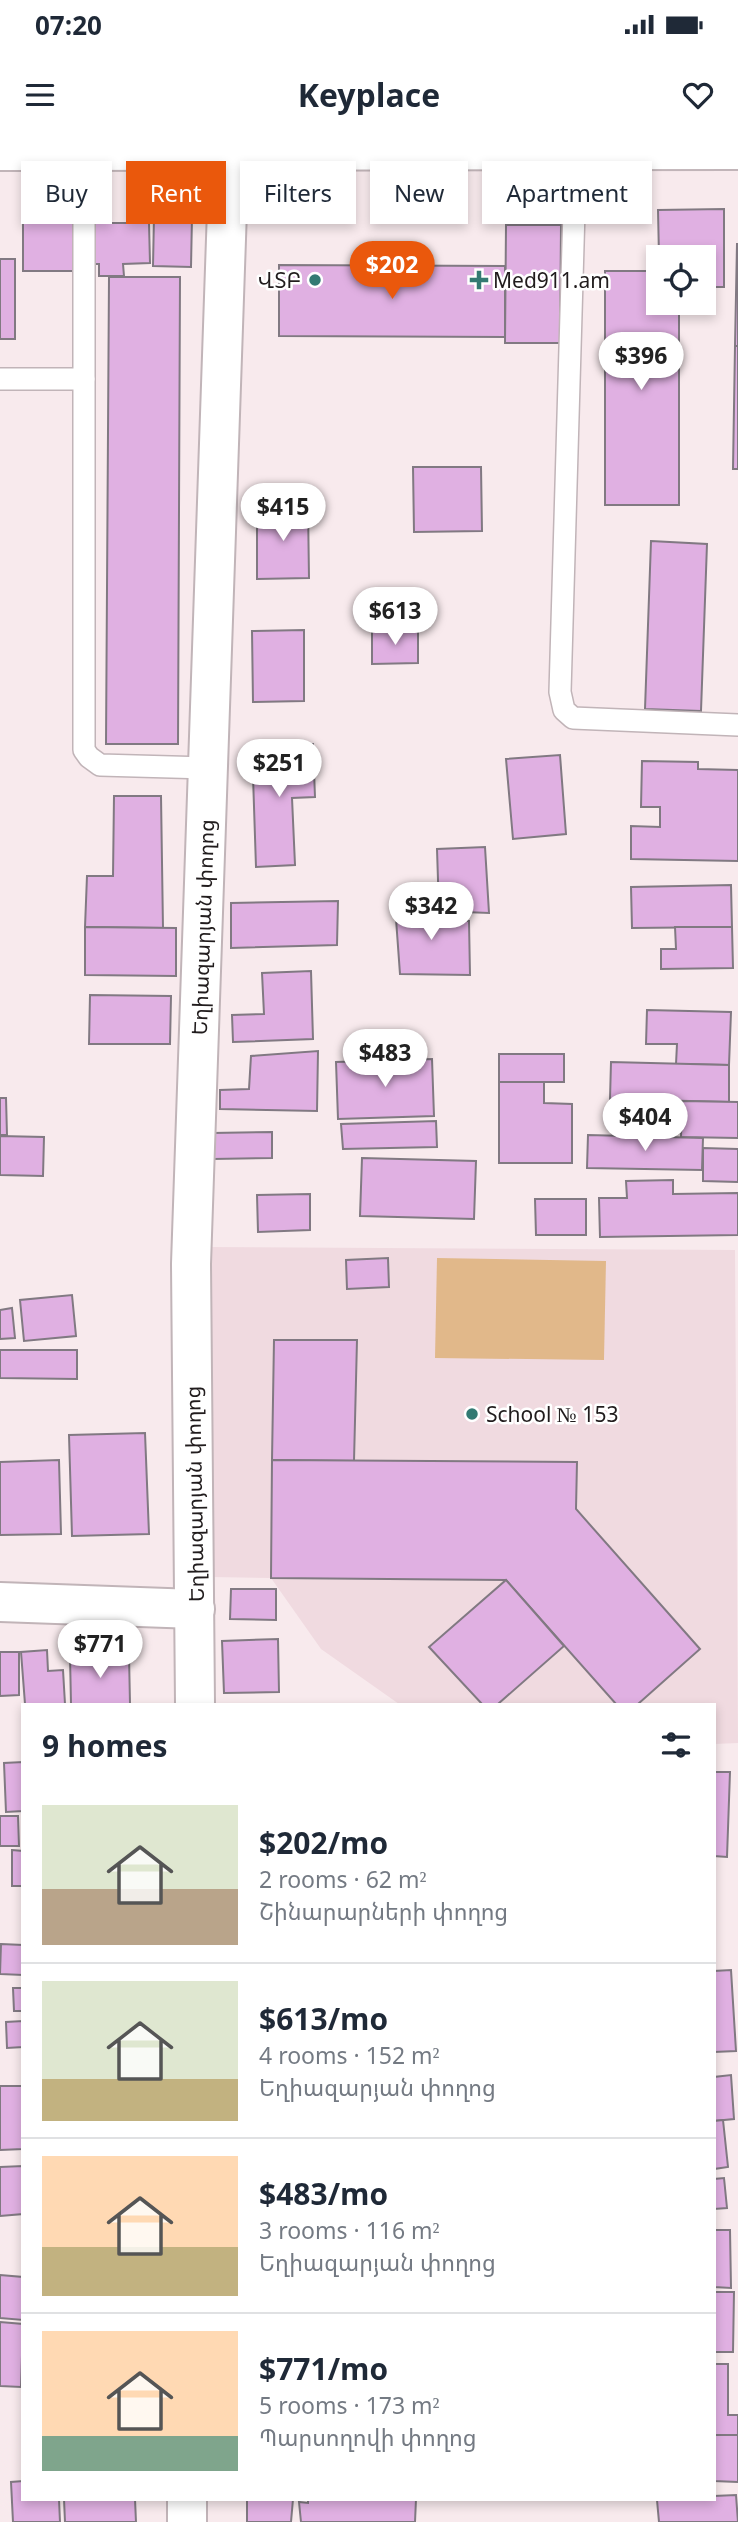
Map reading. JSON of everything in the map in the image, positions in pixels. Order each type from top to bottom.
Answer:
[{"type":"street","points":[[0,151],[84,145],[576,145],[738,150]]},
{"type":"street","name":"Եղիազարյան փողոց","points":[[195,1703],[191,1264],[207,768],[244,147]]},
{"type":"street","points":[[0,1602],[195,1609]]},
{"type":"street","points":[[187,2501],[187,2522]]},
{"type":"lane","points":[[84,145],[84,750],[100,765],[207,768]]},
{"type":"lane","points":[[576,145],[560,692],[564,710],[573,718],[738,725]]},
{"type":"lane","points":[[0,379],[84,379]]},
{"type":"shaded area","name":"School № 153","points":[[204,1247],[735,1250],[738,1743],[716,1744],[716,1703],[398,1703],[321,1649],[271,1578],[211,1577]]},
{"type":"shaded area","points":[[437,1258],[606,1261],[604,1360],[435,1358]]},
{"type":"building","points":[[724,209],[724,287],[716,287],[716,245],[659,245],[658,210]]},
{"type":"building","points":[[23,224],[75,224],[74,271],[23,271]]},
{"type":"building","points":[[89,224],[149,224],[150,263],[123,264],[124,276],[99,276],[99,264],[90,264]]},
{"type":"building","points":[[154,224],[192,224],[191,267],[153,266]]},
{"type":"building","points":[[506,225],[561,225],[560,343],[505,343]]},
{"type":"building","points":[[737,244],[738,346],[735,346]]},
{"type":"building","points":[[0,259],[15,259],[15,339],[0,339]]},
{"type":"building","points":[[279,265],[505,266],[505,337],[279,336]]},
{"type":"building","points":[[605,271],[646,271],[646,315],[679,315],[679,505],[605,505]]},
{"type":"building","points":[[109,277],[180,277],[178,744],[106,744]]},
{"type":"building","points":[[735,346],[738,346],[738,469],[733,469]]},
{"type":"building","points":[[413,467],[481,467],[482,531],[414,532]]},
{"type":"building","points":[[308,507],[309,578],[257,579],[257,508]]},
{"type":"building","points":[[651,541],[707,544],[701,711],[645,709]]},
{"type":"building","points":[[304,630],[304,701],[253,702],[252,631]]},
{"type":"building","points":[[372,631],[418,631],[418,663],[372,664]]},
{"type":"building","points":[[313,744],[315,797],[292,798],[295,865],[256,867],[252,746]]},
{"type":"building","points":[[560,755],[566,834],[513,839],[506,759]]},
{"type":"building","points":[[642,761],[698,762],[698,769],[738,770],[738,861],[631,859],[631,826],[660,827],[660,807],[641,807]]},
{"type":"building","points":[[114,796],[161,796],[163,928],[85,927],[87,876],[113,876]]},
{"type":"building","points":[[485,847],[489,913],[439,911],[437,849]]},
{"type":"building","points":[[731,885],[732,927],[632,928],[631,887]]},
{"type":"building","points":[[338,901],[337,945],[231,948],[231,903]]},
{"type":"building","points":[[433,901],[435,920],[469,921],[470,975],[400,974],[395,905]]},
{"type":"building","points":[[85,927],[176,928],[176,976],[85,975]]},
{"type":"building","points":[[675,927],[732,927],[733,968],[661,969],[661,949],[676,949]]},
{"type":"building","points":[[311,971],[313,1039],[233,1042],[232,1015],[264,1014],[262,973]]},
{"type":"building","points":[[90,995],[171,996],[170,1044],[89,1044]]},
{"type":"building","points":[[647,1010],[731,1012],[729,1065],[676,1064],[677,1044],[646,1044]]},
{"type":"building","points":[[318,1051],[317,1111],[220,1109],[220,1090],[249,1089],[251,1056]]},
{"type":"building","points":[[499,1054],[564,1054],[564,1082],[499,1082]]},
{"type":"building","points":[[432,1059],[434,1116],[338,1119],[336,1062]]},
{"type":"building","points":[[611,1062],[729,1065],[729,1102],[610,1099]]},
{"type":"building","points":[[499,1082],[544,1082],[544,1103],[572,1104],[572,1163],[499,1163]]},
{"type":"building","points":[[0,1098],[6,1098],[7,1135],[0,1135]]},
{"type":"building","points":[[682,1101],[738,1102],[738,1138],[681,1137]]},
{"type":"building","points":[[436,1121],[437,1147],[343,1149],[341,1124]]},
{"type":"building","points":[[272,1132],[272,1158],[213,1159],[212,1133]]},
{"type":"building","points":[[588,1135],[703,1138],[702,1170],[587,1168]]},
{"type":"building","points":[[0,1136],[44,1137],[43,1176],[0,1175]]},
{"type":"building","points":[[703,1148],[738,1149],[738,1182],[703,1181]]},
{"type":"building","points":[[362,1158],[476,1161],[474,1219],[360,1216]]},
{"type":"building","points":[[673,1180],[673,1194],[738,1193],[738,1235],[600,1237],[599,1198],[627,1198],[626,1181]]},
{"type":"building","points":[[310,1194],[310,1230],[258,1232],[257,1195]]},
{"type":"building","points":[[535,1199],[586,1199],[586,1235],[536,1235]]},
{"type":"building","points":[[388,1258],[389,1287],[347,1289],[346,1260]]},
{"type":"building","points":[[72,1295],[76,1336],[24,1341],[20,1300]]},
{"type":"building","points":[[12,1308],[15,1338],[0,1339],[0,1310]]},
{"type":"building","points":[[274,1340],[357,1340],[354,1461],[272,1460]]},
{"type":"building","points":[[0,1350],[77,1350],[77,1379],[0,1378]]},
{"type":"building","points":[[145,1433],[149,1534],[72,1536],[69,1435]]},
{"type":"building","points":[[59,1460],[61,1534],[0,1535],[0,1462]]},
{"type":"building","points":[[272,1460],[577,1462],[576,1509],[700,1649],[639,1703],[615,1703],[506,1580],[271,1578]]},
{"type":"building","points":[[506,1580],[564,1646],[499,1703],[481,1703],[429,1647]]},
{"type":"building","points":[[231,1589],[276,1589],[276,1620],[230,1619]]},
{"type":"building","points":[[278,1639],[279,1692],[224,1693],[222,1641]]},
{"type":"building","points":[[47,1650],[48,1671],[63,1670],[65,1703],[25,1703],[21,1652]]},
{"type":"building","points":[[0,1652],[19,1652],[19,1695],[0,1696]]},
{"type":"building","points":[[129,1655],[130,1703],[71,1703],[70,1656]]},
{"type":"building","points":[[21,1762],[21,1811],[6,1812],[4,1763]]},
{"type":"building","points":[[716,1772],[730,1772],[727,1857],[716,1856]]},
{"type":"building","points":[[0,1816],[18,1816],[19,1846],[0,1846]]},
{"type":"building","points":[[12,1850],[21,1851],[21,1886],[12,1886]]},
{"type":"building","points":[[1,1944],[21,1945],[21,1975],[0,1974]]},
{"type":"building","points":[[731,1970],[736,2051],[716,2052],[716,1971]]},
{"type":"building","points":[[13,1988],[21,1988],[21,2011],[14,2011]]},
{"type":"building","points":[[21,2021],[21,2047],[7,2048],[6,2022]]},
{"type":"building","points":[[731,2075],[734,2119],[716,2121],[716,2077]]},
{"type":"building","points":[[0,2086],[21,2086],[21,2149],[0,2150]]},
{"type":"building","points":[[723,2120],[728,2167],[716,2169],[716,2121]]},
{"type":"building","points":[[21,2166],[21,2214],[0,2216],[0,2167]]},
{"type":"building","points":[[724,2178],[727,2208],[716,2209],[716,2179]]},
{"type":"building","points":[[716,2230],[730,2230],[731,2288],[716,2287]]},
{"type":"building","points":[[0,2275],[21,2277],[21,2320],[0,2318]]},
{"type":"building","points":[[716,2292],[734,2292],[733,2352],[716,2352]]},
{"type":"building","points":[[0,2322],[21,2324],[21,2387],[0,2386]]},
{"type":"building","points":[[716,2364],[728,2364],[728,2415],[738,2415],[738,2435],[716,2435]]},
{"type":"building","points":[[716,2435],[738,2435],[738,2482],[716,2481]]},
{"type":"building","points":[[21,2481],[21,2501],[59,2501],[60,2522],[13,2522],[11,2482]]},
{"type":"building","points":[[736,2495],[738,2522],[659,2522],[657,2501],[716,2501],[716,2496]]},
{"type":"building","points":[[64,2501],[135,2501],[136,2522],[65,2522]]},
{"type":"building","points":[[247,2501],[293,2501],[291,2522],[247,2522]]},
{"type":"building","points":[[416,2501],[415,2522],[301,2522],[299,2502]]},
{"type":"place","name":"ՎՏԲ","points":[[315,280]]},
{"type":"place","name":"Med911.am","points":[[479,280]]},
{"type":"place","name":"School № 153","points":[[472,1414]]}]
